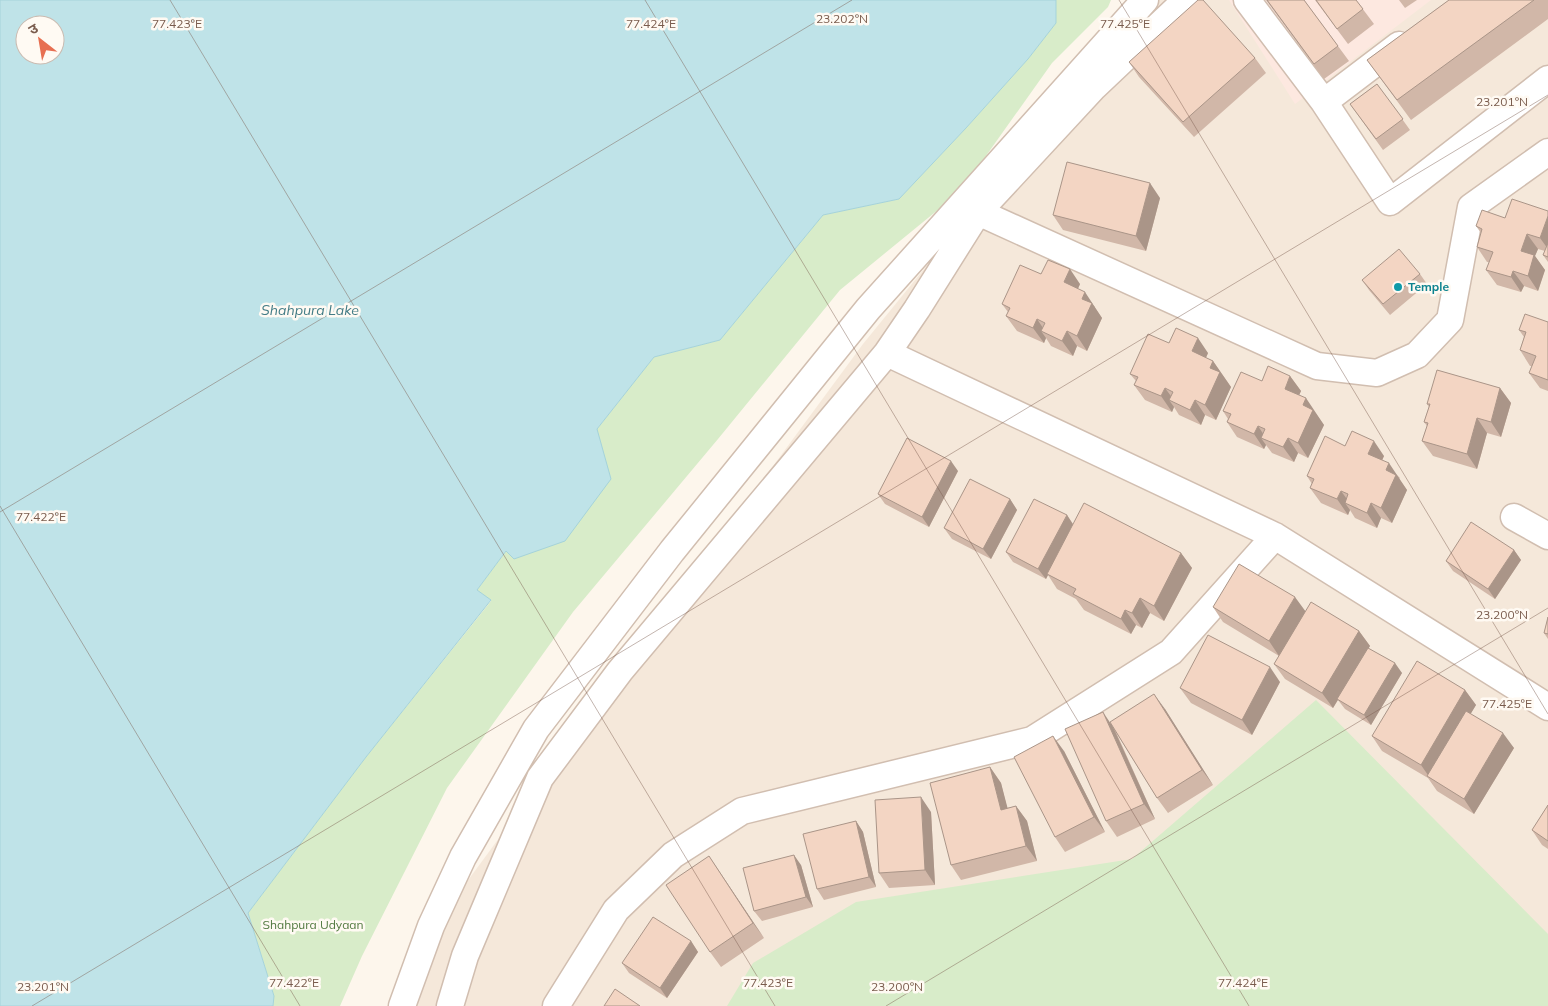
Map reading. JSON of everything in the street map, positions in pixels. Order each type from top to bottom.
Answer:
[{"type":"street","points":[[402,1006],[430,926],[463,857],[536,729],[672,550],[868,309],[1144,0]]},
{"type":"street","points":[[450,1006],[465,956],[540,778],[620,671],[887,353],[978,212],[1094,87],[1186,0]]},
{"type":"street","points":[[1247,0],[1324,102],[1390,202],[1548,79]]},
{"type":"street","points":[[1324,102],[1419,30]]},
{"type":"street","points":[[978,212],[1317,366],[1377,373],[1417,355],[1450,320],[1471,207],[1548,152]]},
{"type":"street","points":[[887,353],[1275,536],[1548,707]]},
{"type":"street","points":[[1514,517],[1548,536]]},
{"type":"street","points":[[556,1006],[616,910],[673,855],[742,811],[1032,740],[1171,652],[1275,536]]},
{"type":"shaded area","points":[[1143,0],[1548,0],[1548,1003],[1546,1006],[417,1006],[438,921],[863,344]]},
{"type":"shaded area","points":[[1229,0],[1431,0],[1295,104]]},
{"type":"green space","name":"Shahpura Udyaan","points":[[1056,0],[1111,0],[1108,7],[1052,63],[961,191],[840,290],[573,612],[447,788],[362,956],[340,1006],[273,1006],[274,996],[248,913],[366,757],[491,601],[477,590],[597,429],[654,357],[720,340],[823,215],[899,199],[1028,59],[1056,23]]},
{"type":"green space","points":[[1316,700],[1548,934],[1548,1006],[727,1006],[753,963],[856,902],[1132,859]]},
{"type":"water","name":"Shahpura Lake","points":[[0,0],[1056,0],[1056,23],[1028,59],[899,199],[823,215],[720,340],[654,357],[597,429],[611,479],[565,541],[514,559],[506,551],[477,590],[491,600],[366,757],[248,913],[274,996],[273,1006],[0,1006]]},
{"type":"building","points":[[1198,0],[1203,0],[1255,58],[1183,122],[1129,62]]},
{"type":"building","points":[[1267,0],[1304,0],[1338,46],[1314,64]]},
{"type":"building","points":[[1316,0],[1356,0],[1363,9],[1337,29]]},
{"type":"building","points":[[1449,0],[1534,0],[1397,100],[1367,60]]},
{"type":"building","points":[[1377,84],[1403,119],[1376,139],[1350,104]]},
{"type":"building","points":[[1067,162],[1150,183],[1136,236],[1053,215]]},
{"type":"building","points":[[1512,199],[1548,211],[1540,238],[1527,234],[1521,251],[1534,255],[1528,276],[1513,271],[1511,277],[1486,270],[1493,252],[1477,247],[1482,229],[1476,226],[1482,210],[1505,218]]},
{"type":"building","points":[[1548,243],[1548,257],[1543,255]]},
{"type":"building","points":[[1399,249],[1420,274],[1383,304],[1362,280]]},
{"type":"building","points":[[1048,260],[1070,269],[1064,282],[1085,292],[1082,299],[1092,303],[1077,336],[1067,331],[1062,341],[1041,331],[1045,323],[1037,319],[1033,328],[1006,316],[1010,308],[1002,304],[1020,265],[1041,274]]},
{"type":"building","points":[[1525,314],[1548,322],[1548,380],[1529,373],[1536,356],[1520,350],[1526,332],[1519,330]]},
{"type":"building","points":[[1176,328],[1198,338],[1192,351],[1213,361],[1210,368],[1220,372],[1205,405],[1195,400],[1190,410],[1169,400],[1173,392],[1165,388],[1161,396],[1134,385],[1138,377],[1130,374],[1148,334],[1169,343]]},
{"type":"building","points":[[1268,366],[1290,376],[1285,389],[1306,398],[1303,405],[1313,410],[1298,443],[1288,438],[1283,447],[1261,438],[1265,429],[1258,426],[1254,434],[1227,422],[1231,414],[1223,411],[1241,372],[1262,381]]},
{"type":"building","points":[[1437,370],[1500,388],[1491,422],[1477,418],[1467,454],[1422,441],[1428,423],[1424,422],[1430,404],[1427,404]]},
{"type":"building","points":[[1352,431],[1374,441],[1368,454],[1389,463],[1386,470],[1396,475],[1381,508],[1371,503],[1367,513],[1345,503],[1348,494],[1341,491],[1337,499],[1310,488],[1314,479],[1307,476],[1325,436],[1345,446]]},
{"type":"building","points":[[907,438],[951,461],[922,517],[878,494]]},
{"type":"building","points":[[970,479],[1010,499],[983,549],[944,528]]},
{"type":"building","points":[[1034,499],[1067,515],[1038,569],[1006,552]]},
{"type":"building","points":[[1084,503],[1181,553],[1154,606],[1140,598],[1132,613],[1125,610],[1121,619],[1073,594],[1076,589],[1047,574]]},
{"type":"building","points":[[1471,522],[1514,550],[1488,589],[1446,561]]},
{"type":"building","points":[[1239,564],[1295,597],[1269,641],[1213,607]]},
{"type":"building","points":[[1311,602],[1359,631],[1322,693],[1274,664]]},
{"type":"building","points":[[1548,617],[1548,634],[1544,633]]},
{"type":"building","points":[[1208,635],[1270,667],[1242,720],[1180,688]]},
{"type":"building","points":[[1368,648],[1395,663],[1364,715],[1337,699]]},
{"type":"building","points":[[1417,661],[1465,690],[1421,765],[1372,736]]},
{"type":"building","points":[[1154,694],[1202,770],[1157,798],[1110,722]]},
{"type":"building","points":[[1466,711],[1503,733],[1464,799],[1427,776]]},
{"type":"building","points":[[1103,712],[1144,804],[1106,821],[1065,729]]},
{"type":"building","points":[[1053,736],[1094,817],[1055,837],[1014,757]]},
{"type":"building","points":[[990,767],[1001,810],[1016,806],[1026,846],[951,865],[930,783]]},
{"type":"building","points":[[921,797],[925,870],[879,873],[875,800]]},
{"type":"building","points":[[1548,805],[1548,841],[1532,830]]},
{"type":"building","points":[[856,821],[869,877],[817,889],[803,834]]},
{"type":"building","points":[[794,855],[806,897],[754,911],[743,868]]},
{"type":"building","points":[[709,856],[753,923],[710,952],[666,885]]},
{"type":"building","points":[[653,917],[691,941],[660,988],[622,963]]},
{"type":"building","points":[[615,989],[640,1006],[604,1006]]},
{"type":"place","name":"Temple","points":[[1398,287]]}]
